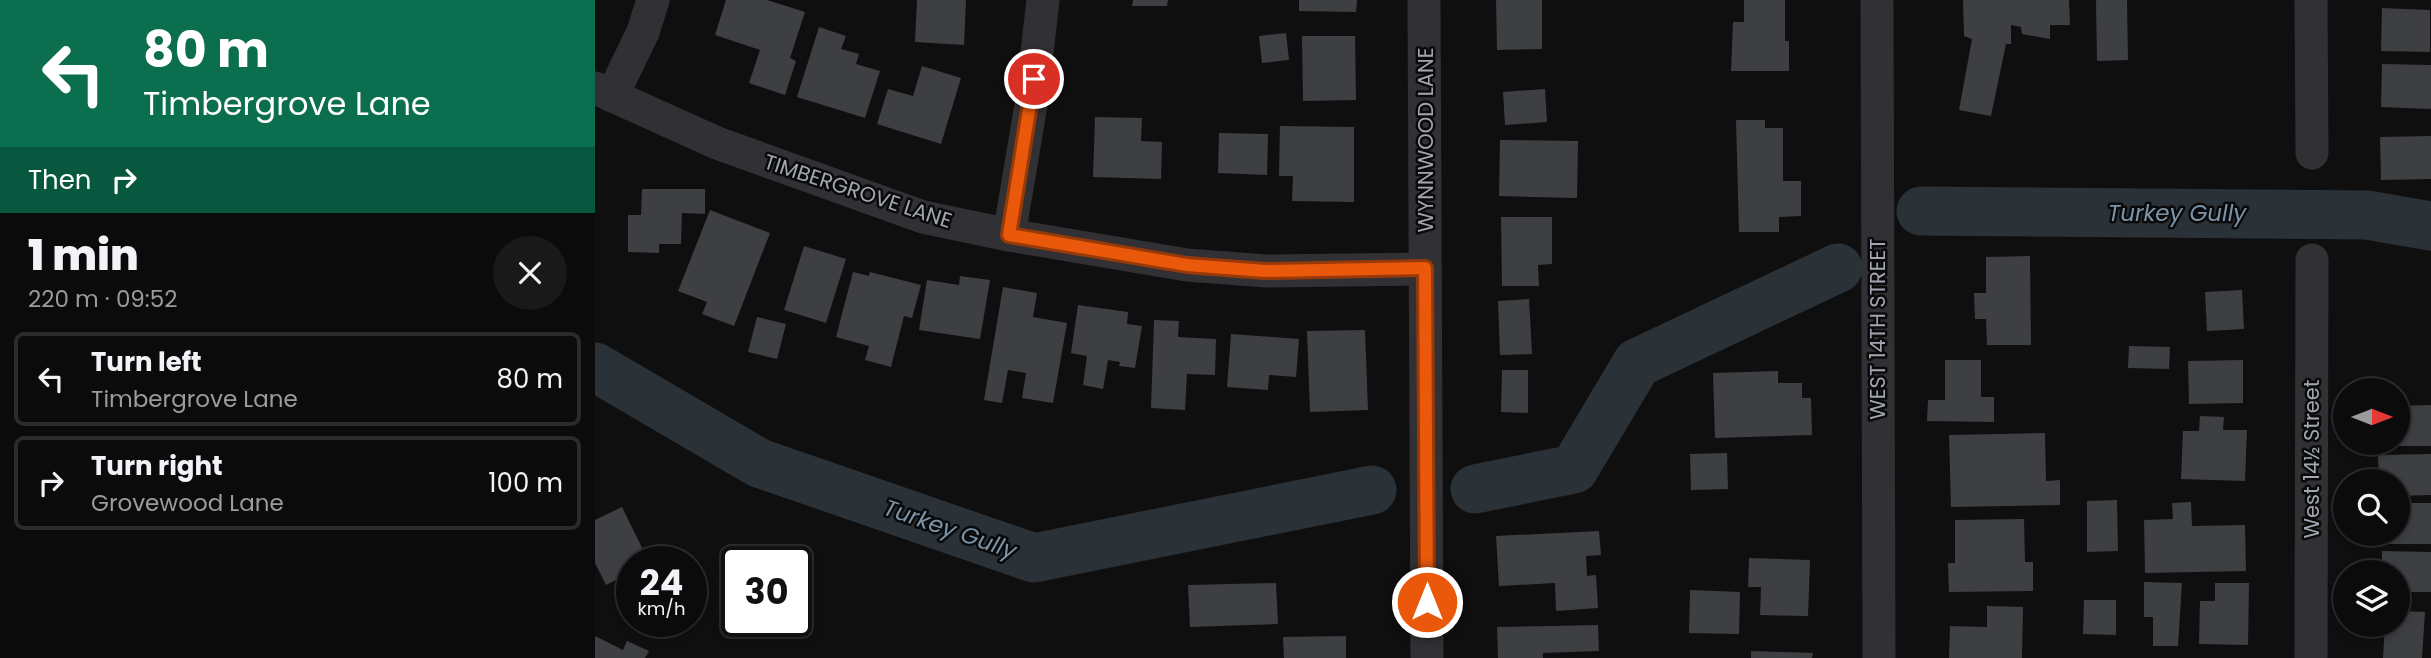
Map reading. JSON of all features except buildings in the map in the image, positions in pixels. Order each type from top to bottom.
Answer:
[{"type":"street","points":[[604,92],[643,32],[653,0]]},
{"type":"street","points":[[1009,235],[1031,105],[1042,0]]},
{"type":"street","name":"WYNNWOOD LANE","points":[[1425,0],[1427,658]]},
{"type":"street","name":"WEST 14TH STREET","points":[[1877,0],[1879,658]]},
{"type":"street","points":[[2311,0],[2312,153]]},
{"type":"street","name":"TIMBERGROVE LANE","points":[[604,92],[717,143],[923,218],[1187,265],[1265,271],[1425,268]]},
{"type":"street","name":"West 14½ Street","points":[[2311,658],[2312,260]]},
{"type":"waterway","name":"Turkey Gully","points":[[1921,211],[2367,215],[2431,226]]},
{"type":"waterway","name":"Turkey Gully","points":[[1475,489],[1574,469],[1637,363],[1838,268]]},
{"type":"waterway","name":"Turkey Gully","points":[[595,367],[759,463],[1034,558],[1372,490]]},
{"type":"route","points":[[1034,79],[1009,235],[1187,265],[1265,271],[1425,268],[1427,602]]}]
